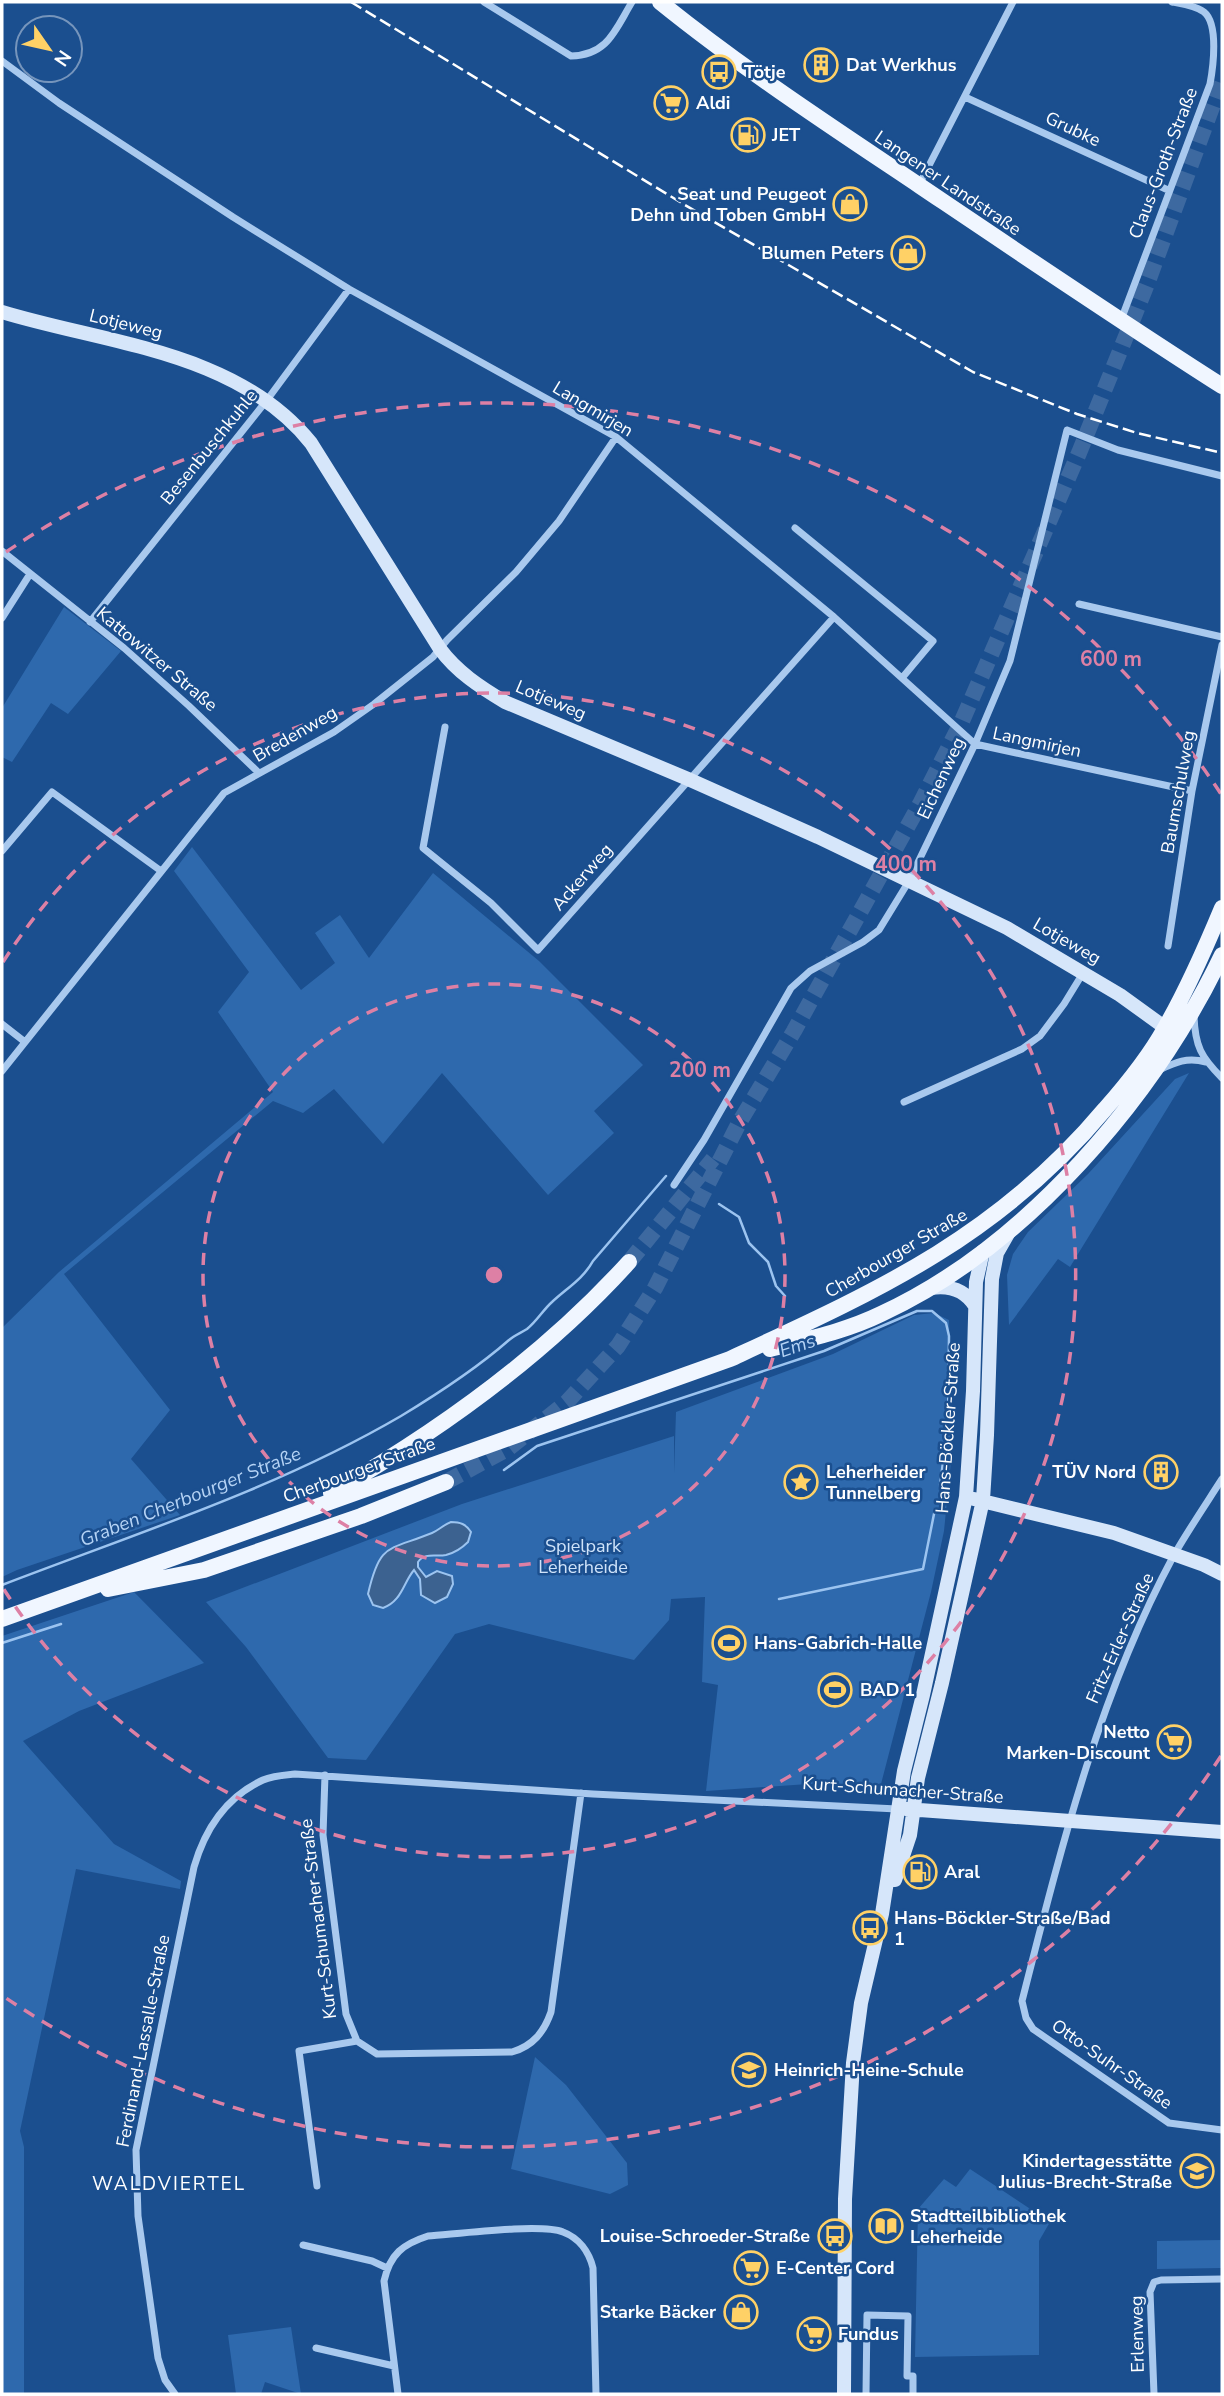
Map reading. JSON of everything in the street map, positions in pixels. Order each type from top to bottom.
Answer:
[{"type":"main road","name":"Langener Landstraße","points":[[660,2],[772,88],[1120,321],[1222,386]]},
{"type":"main road","name":"Cherbourger Straße","points":[[2,1619],[730,1359],[843,1330],[882,1314],[931,1288],[1017,1223],[1083,1161],[1152,1074],[1222,908]]},
{"type":"main road","name":"Cherbourger Straße","points":[[730,1359],[875,1290],[962,1240],[1003,1210],[1075,1144],[1171,1033],[1193,1012],[1222,955]]},
{"type":"main road","points":[[962,1240],[983,1251],[990,1227],[1003,1210]]},
{"type":"main road","points":[[292,1515],[363,1474],[498,1384],[578,1316],[629,1262]]},
{"type":"main road","points":[[61,1598],[204,1570],[361,1516],[446,1482]]},
{"type":"street","points":[[484,2],[571,56],[598,51],[605,45],[632,2]]},
{"type":"street","points":[[919,185],[1013,2]]},
{"type":"street","name":"Claus-Groth-Straße","points":[[1120,321],[1210,84],[1214,65],[1213,38],[1206,13],[1172,2]]},
{"type":"street","name":"Langmirjen","points":[[2,61],[82,119],[349,289],[616,437],[834,617],[975,744],[1192,792]]},
{"type":"street","name":"Grubke","points":[[965,97],[1168,190]]},
{"type":"street","name":"Besenbuschkuhle","points":[[90,622],[267,400],[349,289]]},
{"type":"street","name":"Lotjeweg","points":[[2,312],[166,354],[241,385],[267,400],[311,443],[440,649],[458,670],[505,702],[688,779],[841,848],[1007,928],[1120,995],[1171,1033]]},
{"type":"street","name":"Eichenweg","points":[[674,1185],[704,1140],[791,988],[810,971],[863,942],[879,930],[909,881],[975,744],[1010,661],[1067,430],[1118,450],[1222,476]]},
{"type":"street","name":"Bredenweg","points":[[2,1071],[224,793],[319,742],[404,681],[440,649],[516,572],[559,521],[616,437]]},
{"type":"street","points":[[795,527],[933,641],[902,678]]},
{"type":"street","name":"Kattowitzer Straße","points":[[2,551],[124,648],[259,772]]},
{"type":"street","points":[[2,618],[30,574]]},
{"type":"street","points":[[1079,604],[1222,637]]},
{"type":"street","name":"Ackerweg","points":[[445,727],[423,848],[491,903],[538,950],[834,617]]},
{"type":"street","name":"Baumschulweg","points":[[1168,946],[1192,792],[1222,645]]},
{"type":"street","points":[[2,851],[52,792],[161,871]]},
{"type":"street","points":[[904,1102],[1022,1049],[1040,1036],[1083,972]]},
{"type":"street","points":[[1193,1012],[1194,1037],[1206,1062],[1222,1078]]},
{"type":"street","points":[[2,1024],[25,1042]]},
{"type":"street","points":[[1152,1074],[1180,1060],[1192,1058],[1206,1062]]},
{"type":"street","name":"Hans-Böckler-Straße","points":[[882,1914],[910,1835],[918,1777],[983,1500],[988,1435],[993,1267],[1004,1238],[1017,1223]]},
{"type":"street","points":[[983,1251],[993,1267]]},
{"type":"street","name":"Hans-Böckler-Straße","points":[[844,2394],[844,2248],[848,2125],[861,2003],[882,1914],[904,1771],[926,1682],[965,1497],[973,1391],[976,1282],[983,1251]]},
{"type":"street","points":[[931,1288],[950,1287],[959,1290],[970,1298],[975,1306]]},
{"type":"street","name":"Fritz-Erler-Straße","points":[[1068,1821],[1113,1689],[1139,1629],[1175,1554],[1222,1479]]},
{"type":"street","points":[[965,1497],[1104,1530],[1204,1564],[1222,1574]]},
{"type":"street","name":"Ferdinand-Lassalle-Straße","points":[[175,2394],[165,2380],[158,2358],[138,2216],[136,2150],[194,1867],[201,1842],[217,1816],[238,1796],[265,1779],[295,1774],[325,1775]]},
{"type":"street","name":"Kurt-Schumacher-Straße","points":[[357,2041],[346,2014],[323,1835],[325,1775],[581,1793],[913,1810],[1222,1832]]},
{"type":"street","points":[[317,2186],[299,2051],[357,2041],[377,2054],[513,2052],[524,2049],[537,2038],[551,2012],[581,1793]]},
{"type":"street","name":"Otto-Suhr-Straße","points":[[1068,1821],[1022,2001],[1026,2018],[1033,2029],[1169,2123],[1222,2130]]},
{"type":"street","points":[[398,2394],[384,2281],[387,2268],[403,2246],[428,2236],[548,2229],[572,2237],[590,2257],[593,2268],[596,2394]]},
{"type":"street","points":[[303,2245],[372,2261],[387,2268]]},
{"type":"street","name":"Erlenweg","points":[[1154,2394],[1150,2292],[1154,2282],[1222,2279]]},
{"type":"street","points":[[866,2394],[867,2315],[908,2316],[907,2376],[913,2376],[913,2394]]},
{"type":"street","points":[[316,2348],[394,2366]]},
{"type":"green space","points":[[64,607],[121,651],[68,714],[51,703],[12,762],[2,757],[2,708]]},
{"type":"green space","points":[[192,847],[301,990],[335,963],[315,933],[340,915],[369,958],[433,873],[539,961],[643,1065],[594,1111],[614,1133],[548,1195],[442,1073],[383,1144],[334,1089],[303,1113],[273,1101],[64,1274],[170,1410],[131,1459],[180,1515],[2,1577],[2,1328],[59,1272],[273,1092],[218,1012],[249,972],[174,871]]},
{"type":"green space","points":[[1189,1073],[1070,1267],[1058,1259],[1009,1325],[1007,1275],[1013,1254],[1028,1232],[1088,1174],[1175,1079]]},
{"type":"green space","name":"Spielpark Leherheide","points":[[934,1313],[949,1320],[952,1451],[944,1531],[931,1592],[881,1784],[808,1784],[706,1791],[718,1685],[702,1682],[705,1597],[671,1599],[669,1620],[634,1660],[489,1624],[455,1634],[366,1760],[328,1758],[246,1647],[206,1602],[462,1504],[674,1436],[674,1473],[676,1412],[833,1354],[914,1315]]},
{"type":"green space","points":[[134,1592],[204,1663],[79,1711],[23,1741],[114,1844],[181,1881],[180,1889],[76,1869],[20,2131],[24,2147],[24,2394],[2,2394],[2,1636]]},
{"type":"green space","points":[[535,2057],[566,2085],[627,2163],[628,2185],[610,2194],[511,2169]]},
{"type":"green space","points":[[970,2169],[1050,2222],[1039,2241],[1039,2355],[915,2357],[918,2209],[944,2179],[956,2187]]},
{"type":"green space","points":[[1222,2240],[1222,2268],[1157,2269],[1157,2241]]},
{"type":"green space","points":[[291,2327],[301,2394],[265,2382],[261,2394],[236,2394],[228,2335]]},
{"type":"shaded area","points":[[451,1522],[457,1522],[469,1529],[471,1532],[468,1542],[452,1553],[427,1556],[418,1562],[418,1567],[426,1577],[437,1571],[452,1576],[453,1584],[447,1597],[435,1603],[421,1595],[420,1579],[414,1570],[394,1601],[383,1608],[373,1605],[368,1594],[372,1577],[382,1557],[396,1546],[432,1533]]},
{"type":"waterway","name":"Graben Cherbourger Straße","points":[[2,1585],[255,1488],[354,1442],[401,1416],[457,1380],[531,1326],[549,1305],[584,1273],[666,1176]]},
{"type":"waterway","name":"Graben Cherbourger Straße","points":[[719,1204],[739,1217],[749,1243],[768,1262],[776,1286],[785,1296]]},
{"type":"waterway","name":"Ems","points":[[504,1470],[537,1446],[824,1351],[917,1311],[932,1311],[946,1323],[949,1336],[948,1425],[940,1485]]},
{"type":"waterway","name":"Ems","points":[[779,1599],[923,1569],[935,1509]]},
{"type":"waterway","name":"Ems","points":[[2,1643],[61,1624]]},
{"type":"tunnel","points":[[446,1482],[509,1448],[567,1402],[618,1346],[655,1288],[739,1123],[794,1031],[920,804],[962,721],[1079,453],[1147,284],[1222,80]]},
{"type":"tunnel","points":[[629,1262],[713,1159]]},
{"type":"railway","points":[[351,2],[685,205],[973,372],[1077,414],[1137,433],[1222,453]]},
{"type":"place","name":"Dat Werkhus","points":[[821,65]]},
{"type":"place","name":"Tötje","points":[[719,72]]},
{"type":"place","name":"Aldi","points":[[671,103]]},
{"type":"place","name":"JET","points":[[748,135]]},
{"type":"place","name":"Seat und Peugeot Dehn und Toben GmbH","points":[[850,204]]},
{"type":"place","name":"Blumen Peters","points":[[908,253]]},
{"type":"place","name":"TÜV Nord","points":[[1161,1472]]},
{"type":"place","name":"Leherheider Tunnelberg","points":[[801,1482]]},
{"type":"place","name":"Hans-Gabrich-Halle","points":[[729,1643]]},
{"type":"place","name":"BAD 1","points":[[835,1690]]},
{"type":"place","name":"Netto Marken-Discount","points":[[1174,1742]]},
{"type":"place","name":"Aral","points":[[920,1872]]},
{"type":"place","name":"Hans-Böckler-Straße/Bad 1","points":[[870,1928]]},
{"type":"place","name":"Heinrich-Heine-Schule","points":[[749,2070]]},
{"type":"place","name":"Kindertagesstätte Julius-Brecht-Straße","points":[[1197,2171]]},
{"type":"place","name":"Stadtteilbibliothek Leherheide","points":[[886,2226]]},
{"type":"place","name":"Louise-Schroeder-Straße","points":[[835,2236]]},
{"type":"place","name":"E-Center Cord","points":[[751,2268]]},
{"type":"place","name":"Starke Bäcker","points":[[741,2312]]},
{"type":"place","name":"Fundus","points":[[814,2334]]},
{"type":"district","name":"WALDVIERTEL","points":[[169,2183]]}]
